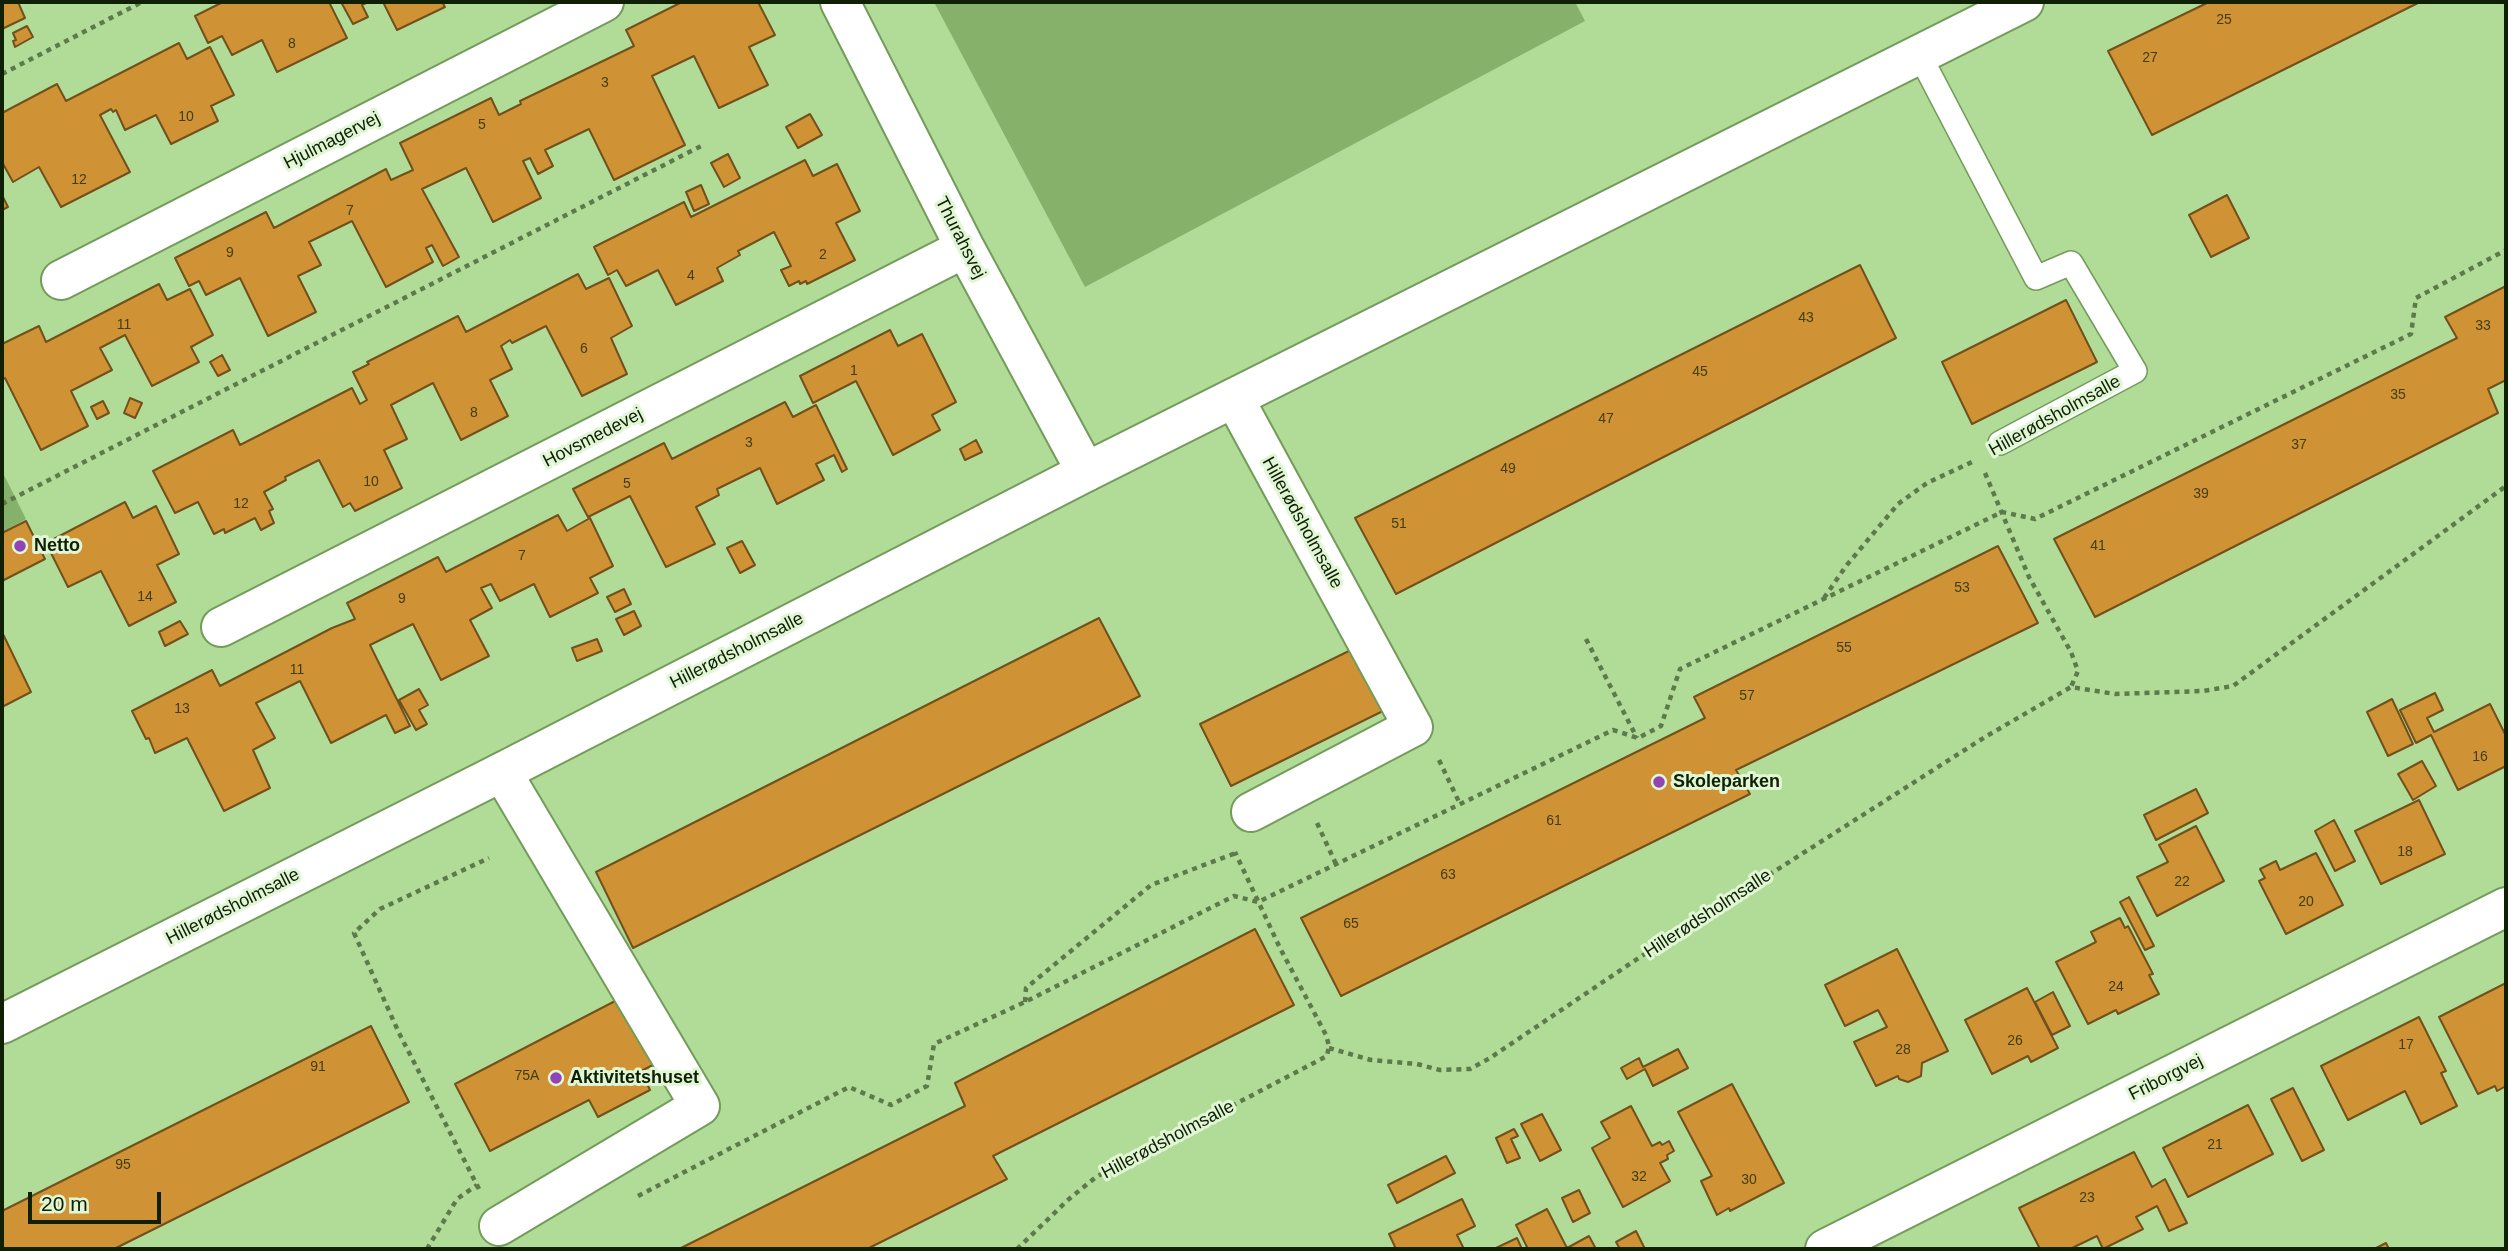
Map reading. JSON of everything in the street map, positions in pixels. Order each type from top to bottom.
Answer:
[{"type":"street","name":"Hjulmagervej","points":[[61,280],[604,2]]},
{"type":"street","name":"Thurahsvej","points":[[840,2],[965,248],[1086,472]]},
{"type":"street","name":"Hillerødsholmsalle","points":[[2,1024],[502,772],[1086,472],[2024,2]]},
{"type":"street","name":"Hovsmedevej","points":[[220,627],[965,248]]},
{"type":"street","name":"Hillerødsholmsalle","points":[[1234,398],[1413,727],[1251,812]]},
{"type":"street","points":[[499,1226],[700,1106],[502,772]]},
{"type":"street","name":"Friborgvej","points":[[1825,1249],[1883,1236],[2506,907]]},
{"type":"lane","name":"Hillerødsholmsalle","points":[[1919,54],[2036,278],[2071,263],[2135,371],[2000,443]]},
{"type":"path","points":[[2,74],[142,2]]},
{"type":"path","points":[[2,504],[703,145]]},
{"type":"path","points":[[632,1199],[849,1087],[891,1105],[927,1086],[934,1044],[1025,1002],[1234,896],[1258,902],[1613,730],[1638,738],[1661,726],[1680,669],[2002,512],[2035,519],[2411,334],[2416,298],[2506,250]]},
{"type":"path","name":"Hillerødsholmsalle","points":[[1017,1249],[1096,1177],[1314,1064],[1327,1056],[1329,1048],[1371,1060],[1417,1063],[1440,1070],[1470,1069],[1652,949],[1985,737],[2071,687],[2078,671],[2071,652],[2029,577],[1979,458],[2000,443]]},
{"type":"path","points":[[1823,600],[1846,566],[1898,504],[1927,483],[1979,458]]},
{"type":"path","points":[[2071,687],[2115,694],[2203,691],[2233,686],[2506,486]]},
{"type":"path","points":[[1586,639],[1638,738]]},
{"type":"path","points":[[1251,812],[1225,829],[1280,948],[1317,1016],[1329,1048]]},
{"type":"path","points":[[1025,1002],[1026,988],[1151,885],[1236,853]]},
{"type":"path","points":[[489,858],[380,909],[354,933],[399,1033],[499,1226]]},
{"type":"path","points":[[427,1249],[457,1199],[477,1185]]},
{"type":"green space","points":[[934,2],[1575,2],[1585,21],[1085,287]]},
{"type":"green space","points":[[2,471],[26,519],[2,532]]},
{"type":"building","points":[[2,2],[18,2],[25,18],[2,29]]},
{"type":"building","points":[[223,2],[329,2],[347,38],[277,72],[262,40],[232,55],[222,36],[208,43],[195,16]]},
{"type":"building","points":[[341,2],[368,2],[362,5],[368,17],[353,24]]},
{"type":"building","points":[[383,2],[442,2],[445,7],[397,30]]},
{"type":"building","points":[[682,2],[758,2],[775,35],[749,47],[768,85],[719,108],[694,56],[652,76],[685,145],[614,180],[589,129],[545,150],[553,166],[538,174],[530,158],[523,161],[541,198],[493,222],[466,168],[422,189],[459,257],[443,266],[432,245],[426,248],[433,262],[386,287],[352,221],[309,242],[321,265],[298,276],[316,312],[268,336],[240,278],[206,295],[199,281],[189,286],[175,258],[266,212],[274,228],[386,169],[391,180],[413,170],[400,143],[491,98],[499,115],[521,104],[520,101],[634,46],[626,30]]},
{"type":"building","points":[[2209,2],[2420,2],[2152,135],[2108,51]]},
{"type":"building","points":[[27,26],[33,37],[15,47],[13,33]]},
{"type":"building","points":[[179,43],[187,59],[210,47],[234,95],[211,106],[218,121],[171,144],[156,115],[125,130],[116,110],[113,112],[111,109],[100,115],[130,172],[61,207],[39,167],[13,182],[2,162],[2,113],[57,84],[66,101]]},
{"type":"building","points":[[810,114],[822,135],[798,148],[786,127]]},
{"type":"building","points":[[728,154],[740,178],[724,187],[711,163]]},
{"type":"building","points":[[805,160],[813,176],[837,164],[860,211],[836,223],[855,260],[807,284],[806,281],[800,284],[799,281],[789,286],[781,270],[791,266],[774,232],[738,251],[740,255],[717,268],[723,281],[676,305],[658,270],[626,286],[617,270],[608,275],[594,247],[684,202],[691,217]]},
{"type":"building","points":[[701,185],[709,204],[694,211],[686,192]]},
{"type":"building","points":[[2,195],[8,207],[2,210]]},
{"type":"building","points":[[2227,195],[2249,238],[2211,257],[2189,215]]},
{"type":"building","points":[[1860,265],[1896,338],[1396,594],[1355,518]]},
{"type":"building","points":[[578,274],[586,289],[609,278],[632,326],[611,338],[627,374],[582,396],[546,326],[501,346],[512,369],[490,380],[508,416],[461,440],[433,383],[391,405],[407,439],[384,450],[402,488],[355,511],[350,503],[343,507],[319,460],[285,477],[286,480],[264,492],[273,509],[269,511],[274,523],[261,530],[255,518],[225,533],[224,529],[214,534],[198,502],[175,513],[153,471],[233,430],[240,445],[352,388],[360,404],[367,400],[353,372],[369,364],[367,362],[458,316],[466,332]]},
{"type":"building","points":[[159,284],[167,300],[190,289],[213,335],[191,347],[199,362],[152,386],[125,335],[100,348],[112,370],[71,391],[88,426],[41,450],[5,378],[2,380],[2,344],[39,326],[46,342]]},
{"type":"building","points":[[2506,286],[2506,380],[2488,389],[2498,413],[2095,617],[2054,539],[2457,338],[2445,317]]},
{"type":"building","points":[[2066,300],[2097,362],[1972,424],[1942,362]]},
{"type":"building","points":[[890,330],[898,346],[922,334],[956,402],[932,415],[940,430],[893,455],[856,381],[813,403],[800,376]]},
{"type":"building","points":[[222,355],[230,370],[218,376],[210,362]]},
{"type":"building","points":[[130,398],[142,403],[135,418],[124,413]]},
{"type":"building","points":[[103,401],[109,413],[97,419],[91,407]]},
{"type":"building","points":[[785,402],[793,417],[816,405],[847,469],[842,472],[834,455],[816,464],[824,480],[777,504],[760,468],[717,489],[719,495],[696,507],[715,544],[666,567],[630,496],[588,517],[573,489],[664,443],[672,459]]},
{"type":"building","points":[[976,440],[982,452],[965,460],[960,449]]},
{"type":"building","points":[[125,502],[133,518],[156,506],[179,554],[157,565],[176,602],[129,626],[101,571],[68,587],[46,543]]},
{"type":"building","points":[[558,515],[567,531],[590,518],[613,566],[590,578],[598,593],[550,617],[534,584],[500,601],[491,584],[481,588],[492,608],[470,620],[489,656],[441,680],[413,624],[370,645],[410,726],[395,733],[386,715],[331,743],[300,681],[256,703],[275,738],[253,750],[270,788],[224,811],[187,738],[155,753],[149,738],[146,739],[132,711],[212,670],[220,686],[332,628],[355,619],[347,603],[438,557],[446,572]]},
{"type":"building","name":"Netto","points":[[26,521],[45,559],[2,581],[2,533]]},
{"type":"building","points":[[742,541],[755,565],[740,573],[727,548]]},
{"type":"building","name":"Skoleparken","points":[[1998,546],[2038,623],[1736,770],[1750,794],[1341,996],[1301,918],[1705,718],[1694,697]]},
{"type":"building","points":[[624,589],[631,604],[615,612],[607,597]]},
{"type":"building","points":[[634,611],[641,626],[624,635],[616,619]]},
{"type":"building","points":[[1099,618],[1140,696],[633,948],[596,872]]},
{"type":"building","points":[[180,621],[188,634],[165,646],[159,632]]},
{"type":"building","points":[[2,632],[31,692],[2,707]]},
{"type":"building","points":[[597,639],[602,651],[577,661],[572,648]]},
{"type":"building","points":[[1357,647],[1387,709],[1231,786],[1200,724]]},
{"type":"building","points":[[419,689],[428,705],[419,710],[427,724],[416,730],[399,700]]},
{"type":"building","points":[[2435,693],[2443,710],[2427,718],[2434,732],[2490,704],[2506,736],[2506,766],[2458,790],[2431,735],[2416,743],[2400,710]]},
{"type":"building","points":[[2392,699],[2413,744],[2388,756],[2367,712]]},
{"type":"building","points":[[2422,761],[2436,786],[2413,800],[2398,774]]},
{"type":"building","points":[[2196,789],[2208,813],[2156,840],[2144,815]]},
{"type":"building","points":[[2419,800],[2445,854],[2381,884],[2355,831]]},
{"type":"building","points":[[2334,820],[2355,861],[2335,871],[2315,831]]},
{"type":"building","points":[[2196,826],[2224,881],[2157,916],[2137,877],[2168,862],[2159,845]]},
{"type":"building","points":[[2316,853],[2343,905],[2286,934],[2259,881],[2265,878],[2260,869],[2276,861],[2280,870]]},
{"type":"building","points":[[2129,897],[2154,946],[2145,950],[2120,902]]},
{"type":"building","points":[[2120,918],[2125,928],[2128,926],[2153,974],[2149,975],[2159,994],[2118,1014],[2116,1010],[2088,1024],[2056,962],[2096,942],[2091,932]]},
{"type":"building","points":[[1255,929],[1294,1005],[993,1156],[1007,1179],[867,1249],[679,1249],[965,1106],[955,1083]]},
{"type":"building","points":[[1897,949],[1948,1051],[1922,1063],[1921,1076],[1908,1082],[1898,1076],[1876,1086],[1854,1042],[1887,1027],[1878,1010],[1845,1026],[1825,985]]},
{"type":"building","points":[[2506,983],[2506,1086],[2497,1091],[2495,1086],[2478,1094],[2439,1017]]},
{"type":"building","points":[[2027,988],[2058,1048],[2031,1062],[2028,1056],[1992,1074],[1965,1020]]},
{"type":"building","points":[[2053,992],[2070,1026],[2052,1035],[2035,1002]]},
{"type":"building","name":"Aktivitetshuset","points":[[619,999],[653,1065],[641,1071],[650,1090],[598,1117],[589,1100],[490,1151],[455,1084]]},
{"type":"building","points":[[2419,1017],[2446,1071],[2441,1073],[2457,1106],[2421,1124],[2405,1091],[2348,1120],[2321,1066]]},
{"type":"building","points":[[371,1026],[409,1102],[114,1249],[2,1249],[2,1211]]},
{"type":"building","points":[[1678,1049],[1688,1068],[1653,1086],[1645,1069],[1627,1079],[1621,1068],[1639,1058],[1643,1067]]},
{"type":"building","points":[[1732,1084],[1784,1183],[1717,1215],[1701,1181],[1712,1176],[1678,1112]]},
{"type":"building","points":[[2293,1088],[2324,1150],[2302,1161],[2271,1099]]},
{"type":"building","points":[[2248,1105],[2273,1154],[2188,1197],[2163,1148]]},
{"type":"building","points":[[1631,1106],[1652,1146],[1669,1141],[1674,1151],[1667,1155],[1668,1159],[1660,1163],[1670,1181],[1623,1207],[1592,1148],[1610,1138],[1601,1122]]},
{"type":"building","points":[[1542,1114],[1561,1150],[1540,1161],[1521,1124]]},
{"type":"building","points":[[1514,1129],[1518,1136],[1511,1139],[1520,1158],[1507,1163],[1496,1138]]},
{"type":"building","points":[[2134,1152],[2152,1187],[2165,1179],[2187,1223],[2169,1231],[2157,1206],[2136,1217],[2143,1229],[2103,1249],[2097,1236],[2070,1249],[2040,1249],[2019,1208]]},
{"type":"building","points":[[1446,1156],[1455,1173],[1397,1203],[1388,1185]]},
{"type":"building","points":[[1579,1190],[1590,1213],[1573,1222],[1562,1198]]},
{"type":"building","points":[[1462,1199],[1475,1226],[1457,1235],[1464,1249],[1396,1249],[1389,1234]]},
{"type":"building","points":[[1547,1209],[1567,1248],[1589,1236],[1596,1249],[1528,1249],[1516,1225]]},
{"type":"building","points":[[1636,1231],[1645,1249],[1620,1249],[1616,1242]]},
{"type":"building","points":[[1517,1238],[1522,1249],[1496,1248]]},
{"type":"building","points":[[2386,1243],[2389,1249],[2374,1249]]},
{"type":"place","name":"Netto","points":[[20,546]]},
{"type":"place","name":"Skoleparken","points":[[1659,782]]},
{"type":"place","name":"Aktivitetshuset","points":[[556,1078]]}]
